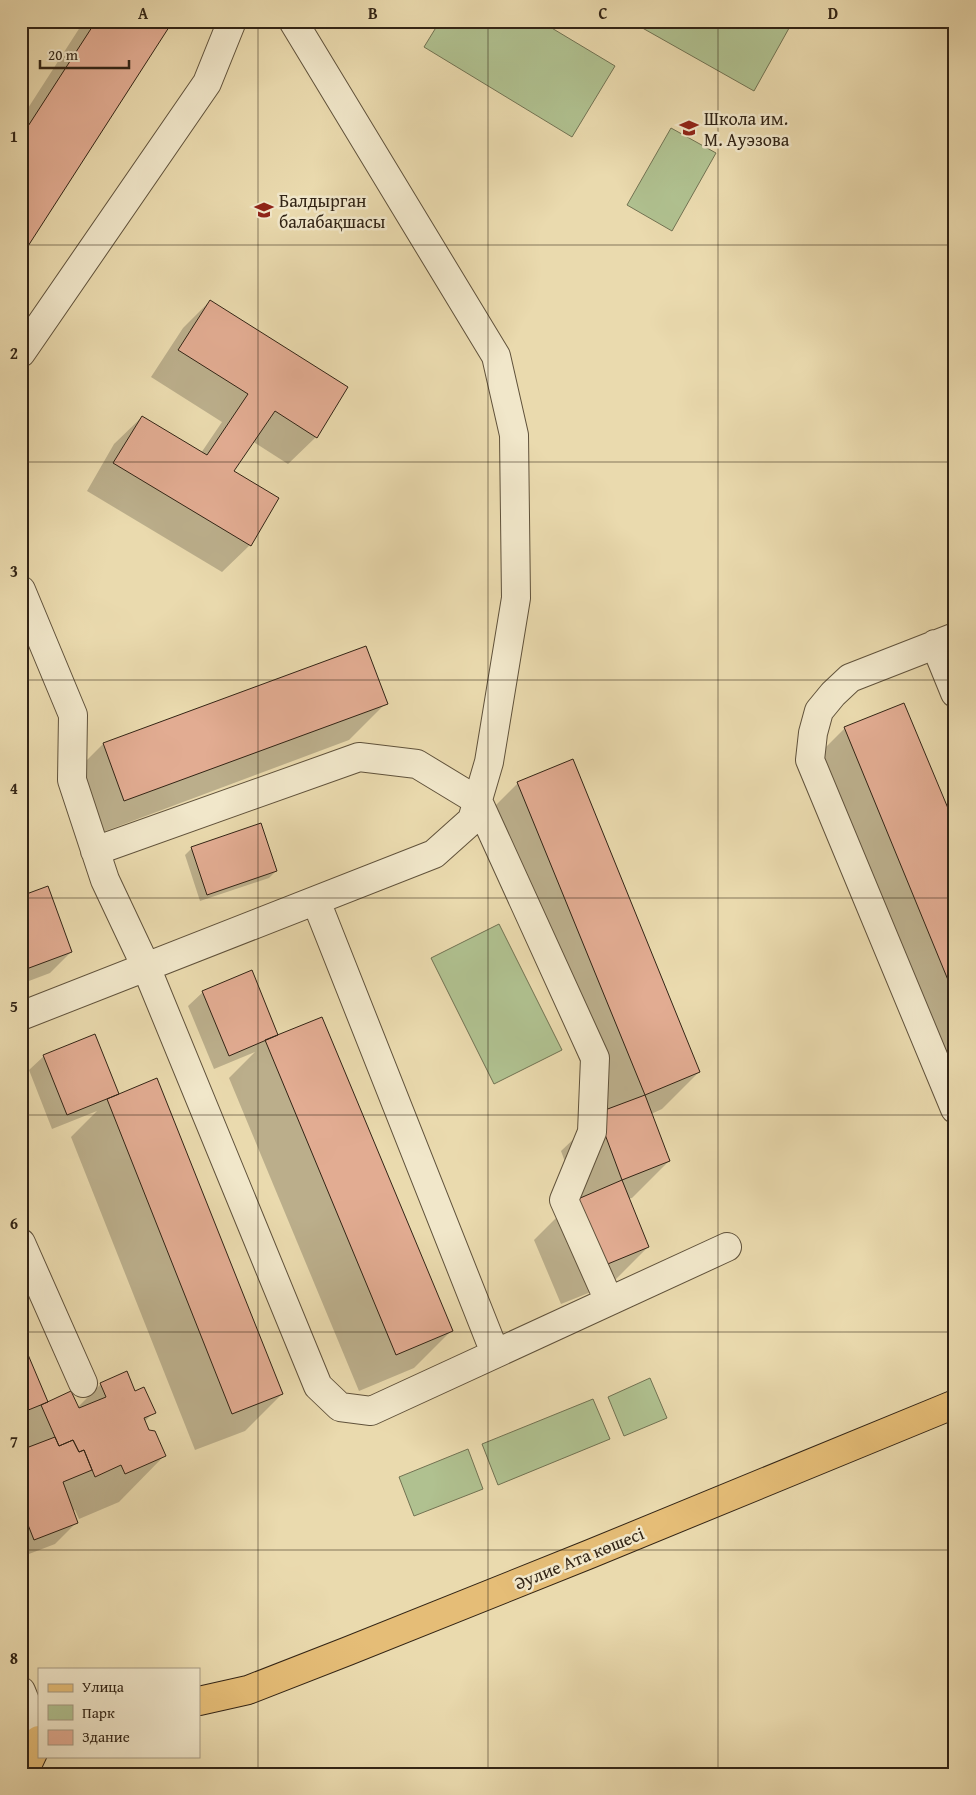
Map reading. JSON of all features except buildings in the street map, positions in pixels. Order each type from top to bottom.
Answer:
[{"type":"main road","name":"Әулие Ата көшесі","points":[[200,1701],[248,1690],[348,1651],[955,1404]]},
{"type":"main road","points":[[21,1729],[38,1737]]},
{"type":"main road","points":[[23,1774],[38,1739]]},
{"type":"street","points":[[21,353],[207,83],[232,21]]},
{"type":"street","points":[[21,1016],[434,854],[472,820],[489,762],[516,598],[514,435],[496,356],[293,21]]},
{"type":"street","points":[[21,590],[73,715],[72,780],[105,880],[146,967],[318,1386],[340,1407],[371,1411],[726,1247]]},
{"type":"street","points":[[955,693],[945,640],[850,678],[819,711],[813,733],[810,760],[955,1109]]},
{"type":"street","points":[[95,851],[358,757],[417,764],[478,801],[595,1058],[592,1132],[564,1200],[609,1301]]},
{"type":"street","points":[[316,901],[495,1353]]},
{"type":"street","points":[[21,1243],[83,1383]]},
{"type":"street","points":[[21,1691],[38,1734]]},
{"type":"green space","points":[[440,21],[540,21],[615,66],[572,137],[424,47]]},
{"type":"green space","points":[[630,21],[793,21],[754,91]]},
{"type":"green space","points":[[671,128],[716,153],[672,231],[627,205]]},
{"type":"green space","points":[[499,924],[562,1050],[494,1084],[431,958]]},
{"type":"green space","points":[[650,1378],[667,1418],[624,1436],[608,1397]]},
{"type":"green space","points":[[593,1399],[610,1439],[498,1485],[482,1444]]},
{"type":"green space","points":[[468,1449],[483,1489],[414,1516],[399,1477]]},
{"type":"place","name":"Школа им. М. Ауэзова","points":[[689,128]]},
{"type":"place","name":"Балдырган балабақшасы","points":[[264,210]]}]
